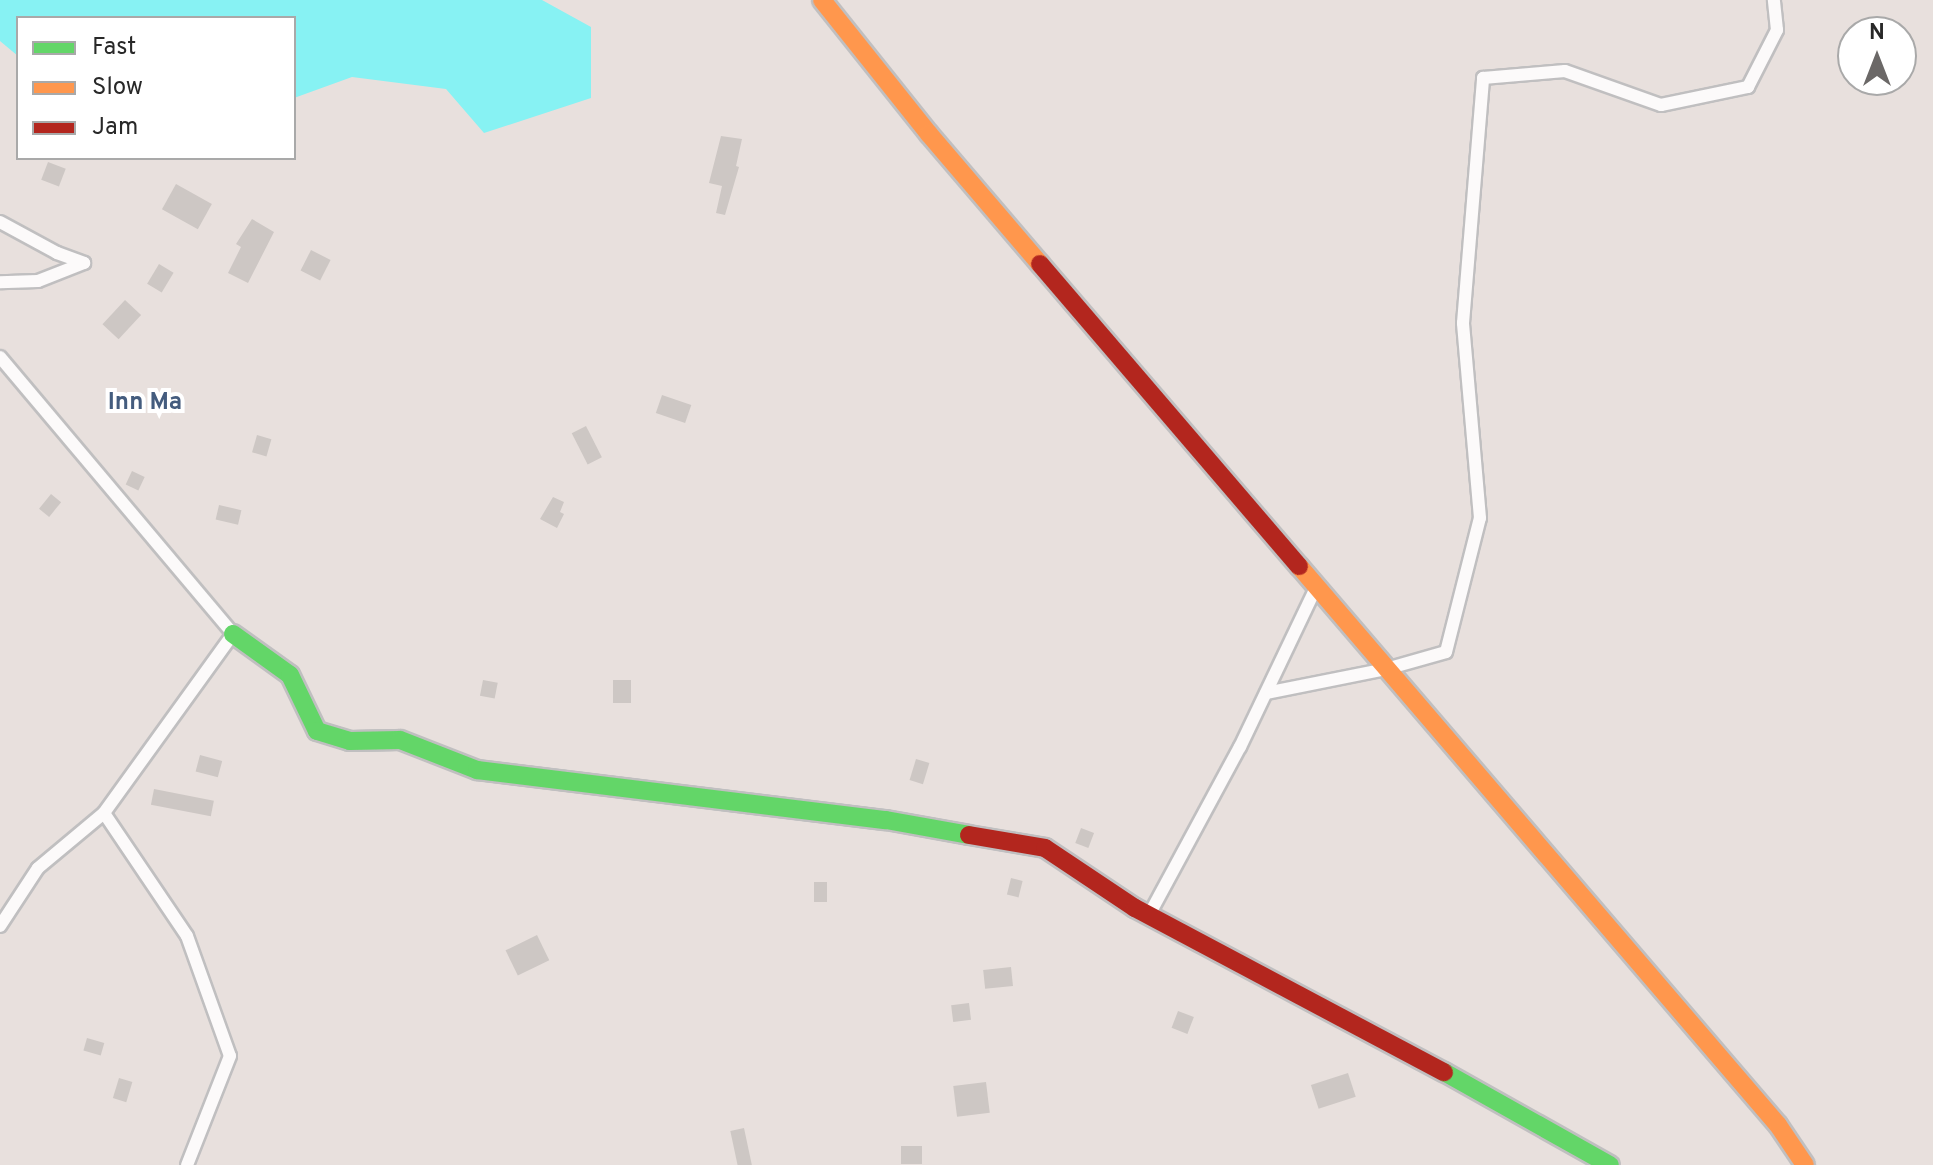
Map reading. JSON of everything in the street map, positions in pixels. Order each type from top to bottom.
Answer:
[{"type":"street","points":[[822,0],[929,134],[1778,1125],[1805,1165]]},
{"type":"street","points":[[1266,693],[1386,669],[1446,652],[1480,518],[1463,323],[1483,78],[1565,71],[1661,105],[1748,87],[1777,30],[1774,0]]},
{"type":"street","points":[[0,222],[57,253],[84,263],[38,281],[0,282]]},
{"type":"street","points":[[0,357],[233,634],[290,675],[317,731],[350,741],[400,740],[477,770],[886,820],[1045,848],[1149,915],[1482,1092],[1610,1165]]},
{"type":"street","points":[[1149,915],[1266,693],[1316,588]]},
{"type":"street","points":[[0,926],[38,868],[104,813],[233,634]]},
{"type":"street","points":[[104,813],[187,936],[230,1056],[187,1165]]},
{"type":"water","points":[[0,0],[542,0],[591,27],[591,98],[484,133],[446,89],[352,77],[296,97],[296,16],[16,16],[16,54],[0,41]]},
{"type":"building","points":[[721,136],[742,139],[736,166],[739,167],[725,215],[716,213],[722,186],[709,183]]},
{"type":"building","points":[[48,162],[66,169],[59,187],[41,180]]},
{"type":"building","points":[[176,184],[212,204],[198,229],[162,209]]},
{"type":"building","points":[[252,219],[274,232],[248,283],[228,273],[241,247],[236,244]]},
{"type":"building","points":[[311,250],[331,260],[320,280],[301,270]]},
{"type":"building","points":[[159,264],[174,273],[162,292],[147,284]]},
{"type":"building","points":[[125,300],[141,315],[119,339],[102,324]]},
{"type":"building","points":[[662,395],[691,405],[685,423],[656,413]]},
{"type":"building","points":[[586,426],[602,457],[588,464],[572,433]]},
{"type":"building","points":[[257,435],[271,439],[266,456],[252,452]]},
{"type":"building","points":[[132,471],[145,477],[138,491],[126,485]]},
{"type":"building","points":[[51,494],[61,502],[49,517],[39,509]]},
{"type":"building","points":[[553,497],[564,502],[560,512],[564,514],[557,528],[540,519]]},
{"type":"building","points":[[219,505],[241,510],[238,525],[216,520]]},
{"type":"building","points":[[483,680],[498,683],[495,699],[480,696]]},
{"type":"building","points":[[613,680],[631,680],[631,703],[613,703]]},
{"type":"building","points":[[200,755],[222,761],[218,777],[196,771]]},
{"type":"building","points":[[916,759],[929,763],[923,784],[910,780]]},
{"type":"building","points":[[154,789],[214,801],[211,816],[151,805]]},
{"type":"building","points":[[1081,828],[1094,833],[1088,848],[1075,843]]},
{"type":"building","points":[[1011,878],[1023,881],[1019,897],[1007,894]]},
{"type":"building","points":[[814,882],[827,882],[827,902],[814,902]]},
{"type":"building","points":[[537,935],[549,960],[518,976],[506,950]]},
{"type":"building","points":[[1011,967],[1013,986],[985,989],[983,970]]},
{"type":"building","points":[[969,1003],[971,1020],[953,1022],[951,1005]]},
{"type":"building","points":[[1178,1011],[1194,1017],[1187,1034],[1172,1028]]},
{"type":"building","points":[[87,1038],[104,1043],[101,1055],[83,1050]]},
{"type":"building","points":[[1348,1073],[1356,1097],[1319,1109],[1311,1085]]},
{"type":"building","points":[[119,1078],[132,1082],[126,1102],[113,1098]]},
{"type":"building","points":[[986,1082],[990,1113],[957,1117],[953,1086]]},
{"type":"building","points":[[744,1128],[752,1165],[738,1165],[730,1131]]},
{"type":"building","points":[[901,1146],[922,1146],[922,1164],[901,1164]]},
{"type":"traffic: fast","points":[[233,634],[290,675],[317,731],[350,741],[400,740],[477,770],[886,820],[969,835]]},
{"type":"traffic: fast","points":[[1444,1072],[1610,1165]]},
{"type":"traffic: slow","points":[[822,0],[929,134],[1040,264]]},
{"type":"traffic: slow","points":[[1299,566],[1778,1125],[1805,1165]]},
{"type":"traffic: jam","points":[[1040,264],[1299,566]]},
{"type":"traffic: jam","points":[[969,835],[1045,848],[1135,908],[1444,1072]]},
{"type":"district","name":"Inn Ma","points":[[145,404]]}]
